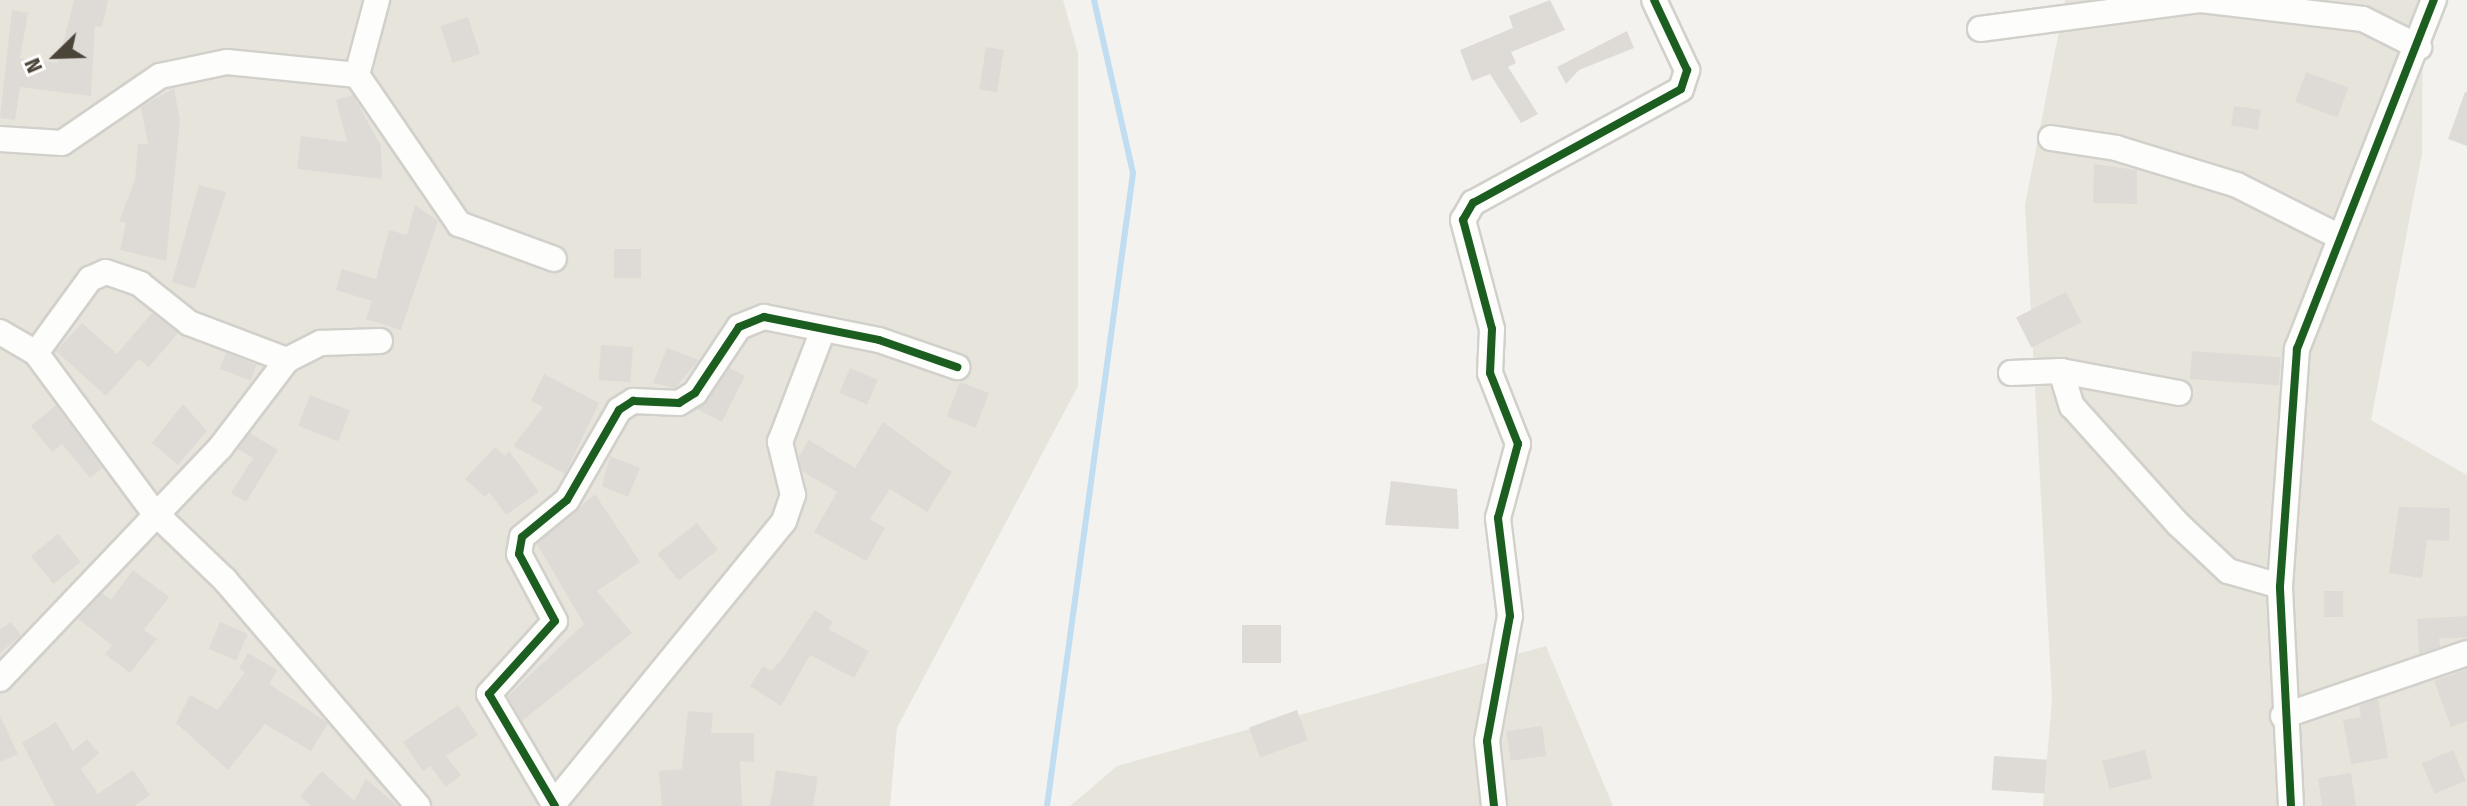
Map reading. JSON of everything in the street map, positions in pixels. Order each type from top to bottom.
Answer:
[{"type":"street","points":[[377,0],[357,75],[459,224],[554,259]]},
{"type":"street","points":[[1494,806],[1487,741],[1510,616],[1498,518],[1518,444],[1490,373],[1492,329],[1463,220],[1473,203],[1683,87],[1687,70],[1654,0]]},
{"type":"street","points":[[1980,29],[2201,0],[2363,19],[2419,47]]},
{"type":"street","points":[[2291,806],[2283,716],[2280,586],[2297,349],[2336,235],[2419,47],[2434,0]]},
{"type":"street","points":[[0,139],[62,143],[160,76],[227,62],[357,75]]},
{"type":"street","points":[[2051,138],[2116,148],[2237,185],[2336,235]]},
{"type":"street","points":[[36,353],[90,279],[106,272],[140,284],[189,323],[287,360]]},
{"type":"street","points":[[823,330],[780,442],[793,495],[784,521],[555,804],[489,694],[555,621],[519,554],[522,537],[567,500],[619,410],[633,401],[679,403],[695,393],[739,327],[780,316],[957,367]]},
{"type":"street","points":[[0,332],[36,353],[153,511],[225,580],[418,806]]},
{"type":"street","points":[[0,679],[153,511],[220,448],[287,360],[321,343],[380,341]]},
{"type":"street","points":[[2061,371],[2072,406],[2178,524],[2228,571],[2280,586]]},
{"type":"street","points":[[2011,373],[2061,371],[2179,393]]},
{"type":"street","points":[[2283,716],[2467,653]]},
{"type":"shaded area","points":[[0,0],[1063,0],[1078,53],[1078,386],[897,728],[890,806],[0,806]]},
{"type":"shaded area","points":[[2065,0],[2423,0],[2422,154],[2371,420],[2467,475],[2467,806],[2043,806],[2052,699],[2025,205]]},
{"type":"shaded area","points":[[1546,646],[1613,806],[1070,806],[1117,766]]},
{"type":"building","points":[[74,0],[108,0],[102,27],[95,26],[91,96],[20,87],[15,120],[0,118],[12,10],[28,13],[20,58],[58,63]]},
{"type":"building","points":[[1550,0],[1565,30],[1511,52],[1516,63],[1508,67],[1538,114],[1521,123],[1490,74],[1472,81],[1460,50],[1513,28],[1509,16]]},
{"type":"building","points":[[468,17],[480,54],[452,63],[440,26]]},
{"type":"building","points":[[1627,31],[1634,48],[1579,70],[1566,84],[1557,67]]},
{"type":"building","points":[[986,47],[1004,50],[997,92],[979,89]]},
{"type":"building","points":[[2306,72],[2348,87],[2337,117],[2295,102]]},
{"type":"building","points":[[174,88],[180,121],[166,261],[120,250],[126,223],[119,221],[135,180],[138,144],[148,144],[141,107]]},
{"type":"building","points":[[2467,92],[2467,146],[2448,139]]},
{"type":"building","points":[[353,95],[381,146],[382,179],[297,169],[301,136],[347,142],[336,100]]},
{"type":"building","points":[[2234,106],[2261,110],[2258,130],[2231,126]]},
{"type":"building","points":[[2094,164],[2137,170],[2137,204],[2093,203]]},
{"type":"building","points":[[199,185],[226,192],[195,289],[172,282]]},
{"type":"building","points":[[415,205],[438,221],[401,330],[366,319],[372,301],[336,290],[342,269],[376,279],[389,230],[407,235]]},
{"type":"building","points":[[614,249],[641,249],[641,278],[614,278]]},
{"type":"building","points":[[2066,292],[2081,322],[2032,348],[2016,317]]},
{"type":"building","points":[[152,313],[178,333],[149,367],[139,359],[106,396],[56,351],[82,323],[117,354]]},
{"type":"building","points":[[601,345],[633,347],[630,382],[599,380]]},
{"type":"building","points":[[667,348],[699,360],[675,388],[653,383]]},
{"type":"building","points":[[2192,351],[2281,357],[2279,385],[2190,379]]},
{"type":"building","points":[[226,353],[257,365],[251,381],[220,369]]},
{"type":"building","points":[[729,368],[745,376],[722,422],[697,409]]},
{"type":"building","points":[[850,368],[878,380],[867,405],[839,393]]},
{"type":"building","points":[[544,374],[599,403],[565,474],[513,446],[543,407],[531,401]]},
{"type":"building","points":[[960,382],[989,393],[976,428],[947,417]]},
{"type":"building","points":[[310,395],[350,410],[338,441],[298,426]]},
{"type":"building","points":[[183,404],[207,431],[178,465],[152,443]]},
{"type":"building","points":[[56,405],[102,468],[90,478],[62,444],[52,452],[31,426]]},
{"type":"building","points":[[883,422],[952,472],[927,512],[890,489],[870,519],[885,528],[866,561],[814,532],[837,492],[802,471],[799,456],[809,440],[855,468]]},
{"type":"building","points":[[250,433],[278,450],[246,502],[231,493],[253,458],[238,449]]},
{"type":"building","points":[[495,447],[505,456],[509,451],[539,492],[506,515],[489,492],[485,497],[465,479]]},
{"type":"building","points":[[610,456],[640,468],[628,497],[602,486]]},
{"type":"building","points":[[1391,481],[1457,489],[1459,529],[1385,525]]},
{"type":"building","points":[[595,494],[640,562],[597,591],[632,633],[522,721],[508,696],[584,624],[537,544]]},
{"type":"building","points":[[2399,507],[2450,508],[2449,541],[2427,540],[2422,578],[2389,573]]},
{"type":"building","points":[[697,523],[718,550],[679,581],[658,554]]},
{"type":"building","points":[[58,534],[81,562],[53,584],[31,556]]},
{"type":"building","points":[[133,570],[169,597],[144,630],[157,639],[130,673],[105,654],[112,645],[78,619],[102,593],[111,600]]},
{"type":"building","points":[[2324,591],[2343,591],[2343,617],[2324,617]]},
{"type":"building","points":[[815,610],[833,622],[828,629],[869,651],[854,678],[810,655],[781,706],[750,686],[763,666],[771,671],[782,659]]},
{"type":"building","points":[[2467,616],[2467,638],[2439,638],[2440,647],[2419,654],[2417,619]]},
{"type":"building","points":[[11,622],[21,635],[0,653],[0,630]]},
{"type":"building","points":[[220,622],[248,634],[236,660],[209,649]]},
{"type":"building","points":[[1242,625],[1281,625],[1281,663],[1242,663]]},
{"type":"building","points":[[248,653],[277,670],[269,684],[328,723],[311,751],[265,724],[228,770],[176,723],[190,695],[218,710],[245,672],[239,669]]},
{"type":"building","points":[[2467,669],[2467,721],[2451,727],[2434,681]]},
{"type":"building","points":[[2378,699],[2388,758],[2351,764],[2343,720],[2361,717],[2359,706]]},
{"type":"building","points":[[458,705],[478,735],[446,756],[461,775],[446,787],[430,766],[423,771],[403,742]]},
{"type":"building","points":[[1297,710],[1308,740],[1260,758],[1249,727]]},
{"type":"building","points":[[688,711],[713,713],[711,733],[754,733],[754,762],[740,761],[742,806],[662,806],[659,771],[682,769]]},
{"type":"building","points":[[0,716],[18,754],[0,762]]},
{"type":"building","points":[[56,722],[73,751],[87,739],[99,753],[81,769],[98,794],[133,770],[150,795],[134,806],[55,806],[22,743]]},
{"type":"building","points":[[1542,726],[1546,756],[1511,761],[1506,731]]},
{"type":"building","points":[[2145,750],[2152,778],[2109,789],[2102,761]]},
{"type":"building","points":[[2453,750],[2466,780],[2435,794],[2422,763]]},
{"type":"building","points":[[1994,756],[2047,760],[2044,794],[1992,790]]},
{"type":"building","points":[[776,770],[818,777],[813,806],[770,806]]},
{"type":"building","points":[[322,771],[354,801],[366,779],[398,806],[311,806],[300,796]]},
{"type":"building","points":[[2351,773],[2356,806],[2322,806],[2318,778]]},
{"type":"waterway","points":[[1047,806],[1133,173],[1094,0]]},
{"type":"cycle path","points":[[1494,806],[1487,741],[1510,616],[1498,518],[1518,444],[1490,373],[1492,329],[1463,220],[1473,203],[1681,89],[1687,70],[1654,0]]},
{"type":"cycle path","points":[[2291,806],[2280,586],[2297,349],[2434,0]]},
{"type":"cycle path","points":[[555,806],[489,694],[555,621],[519,554],[522,537],[567,500],[619,410],[633,401],[679,403],[695,393],[739,327],[764,317],[879,340],[957,367]]}]
